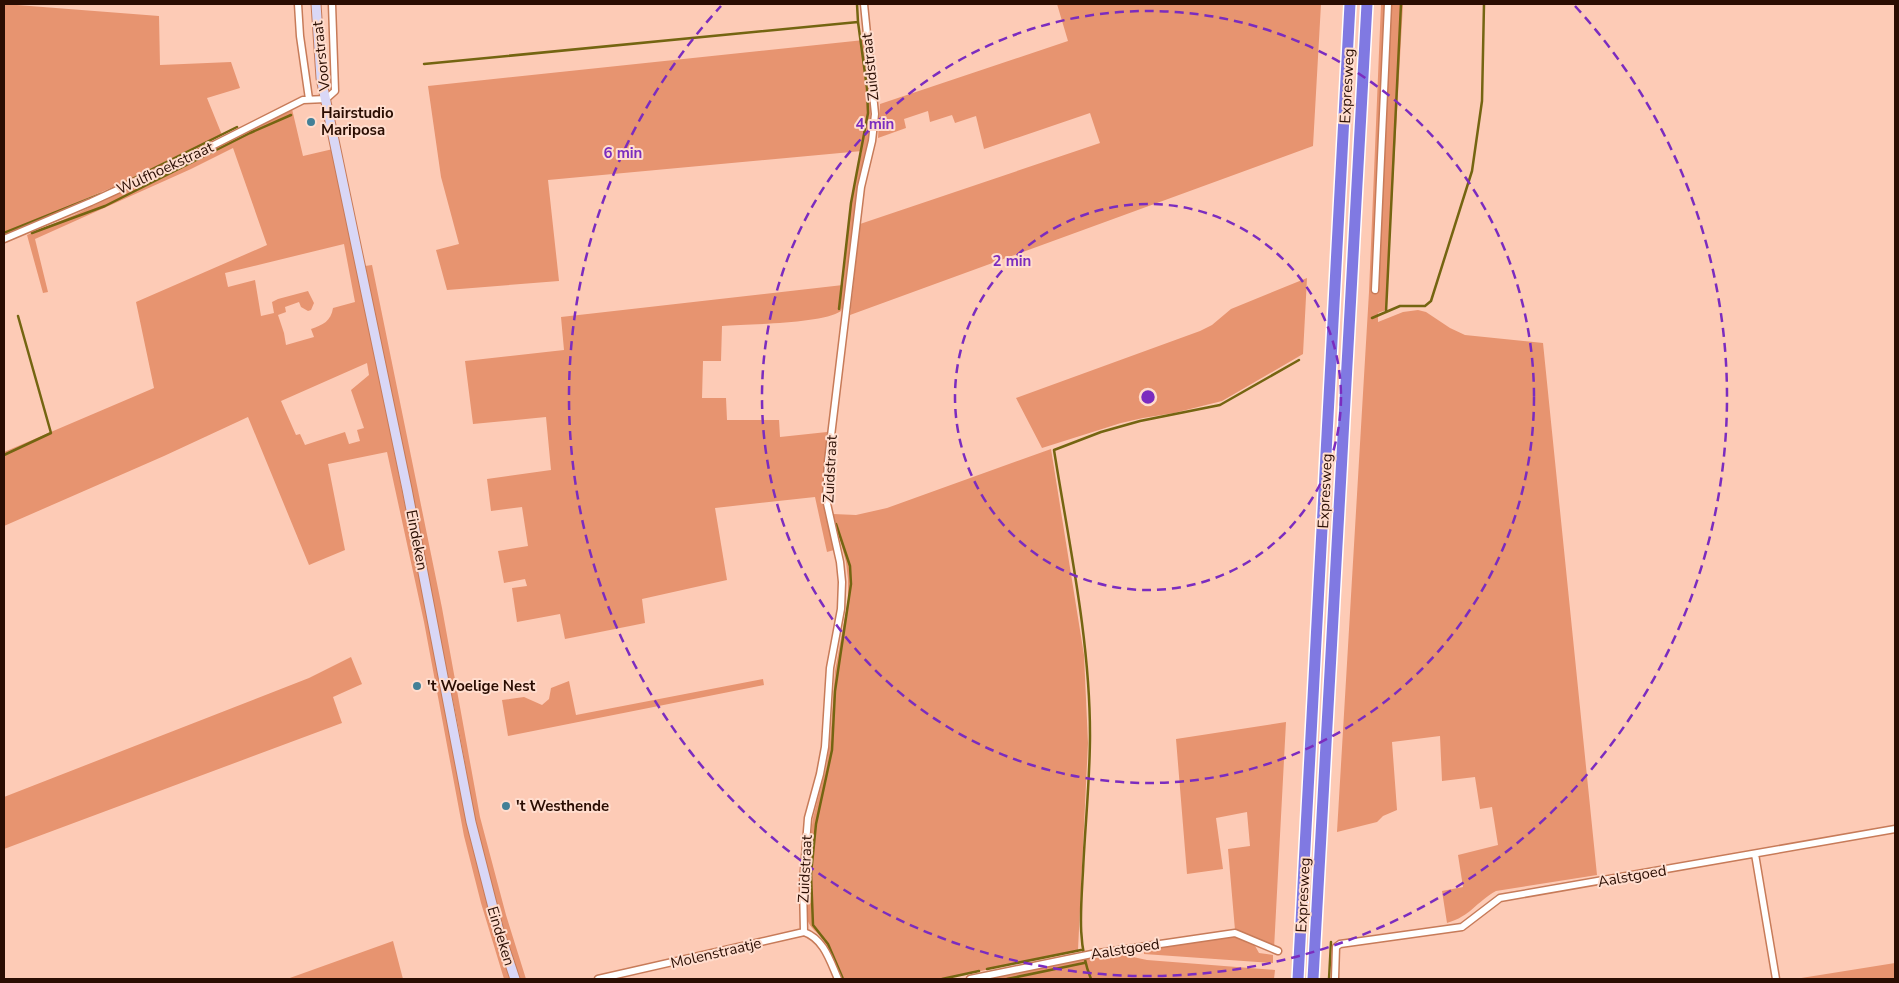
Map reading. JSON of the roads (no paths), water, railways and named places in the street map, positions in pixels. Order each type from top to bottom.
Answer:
[{"type":"highway","name":"Expresweg","points":[[1298,979],[1350,4]]},
{"type":"highway","name":"Expresweg","points":[[1314,979],[1367,4]]},
{"type":"street","name":"Voorstraat","points":[[298,4],[300,36],[309,99]]},
{"type":"street","name":"Voorstraat","points":[[316,4],[321,78],[326,99],[335,91],[332,4]]},
{"type":"street","name":"Zuidstraat","points":[[804,932],[803,884],[808,818],[820,774],[830,668],[841,609],[842,582],[840,562],[826,499],[828,461],[861,187],[872,142],[875,114],[864,4]]},
{"type":"street","points":[[1375,290],[1388,4]]},
{"type":"street","name":"Wulfhoekstraat","points":[[4,239],[198,153],[303,100],[326,99]]},
{"type":"street","name":"Eindeken","points":[[326,99],[407,489],[471,822],[499,931],[515,979]]},
{"type":"street","name":"Aalstgoed","points":[[1335,978],[1336,947],[1340,944],[1462,927],[1500,898],[1895,829]]},
{"type":"street","points":[[1755,854],[1776,979]]},
{"type":"street","name":"Molenstraatje","points":[[598,979],[804,932]]},
{"type":"street","points":[[804,932],[812,935],[821,944],[838,979]]},
{"type":"street","name":"Aalstgoed","points":[[970,979],[1092,954],[1235,933],[1278,951]]},
{"type":"waterway","points":[[424,64],[858,22],[857,4]]},
{"type":"waterway","points":[[1386,312],[1401,4]]},
{"type":"waterway","points":[[1372,318],[1400,306],[1425,306],[1431,301],[1472,171],[1482,101],[1484,4]]},
{"type":"waterway","points":[[839,309],[851,203],[868,113],[867,88],[858,22]]},
{"type":"waterway","points":[[32,233],[105,206],[250,133],[291,115]]},
{"type":"waterway","points":[[106,192],[237,127]]},
{"type":"waterway","points":[[4,233],[101,194]]},
{"type":"waterway","points":[[4,455],[51,433],[18,316]]},
{"type":"waterway","points":[[1091,979],[1084,953],[1081,926],[1089,769],[1089,699],[1083,627],[1054,450],[1101,432],[1140,421],[1220,405],[1299,360]]},
{"type":"waterway","points":[[836,524],[850,566],[851,584],[835,691],[832,750],[816,824],[811,874],[813,925],[828,944],[843,979]]},
{"type":"waterway","points":[[1329,979],[1331,942]]},
{"type":"waterway","points":[[987,969],[1081,950]]},
{"type":"waterway","points":[[1007,979],[1084,963]]},
{"type":"waterway","points":[[942,979],[979,971]]},
{"type":"place","name":"Hairstudio Mariposa","points":[[311,122]]},
{"type":"place","name":"'t Woelige Nest","points":[[417,686]]},
{"type":"place","name":"'t Westhende","points":[[506,806]]}]
